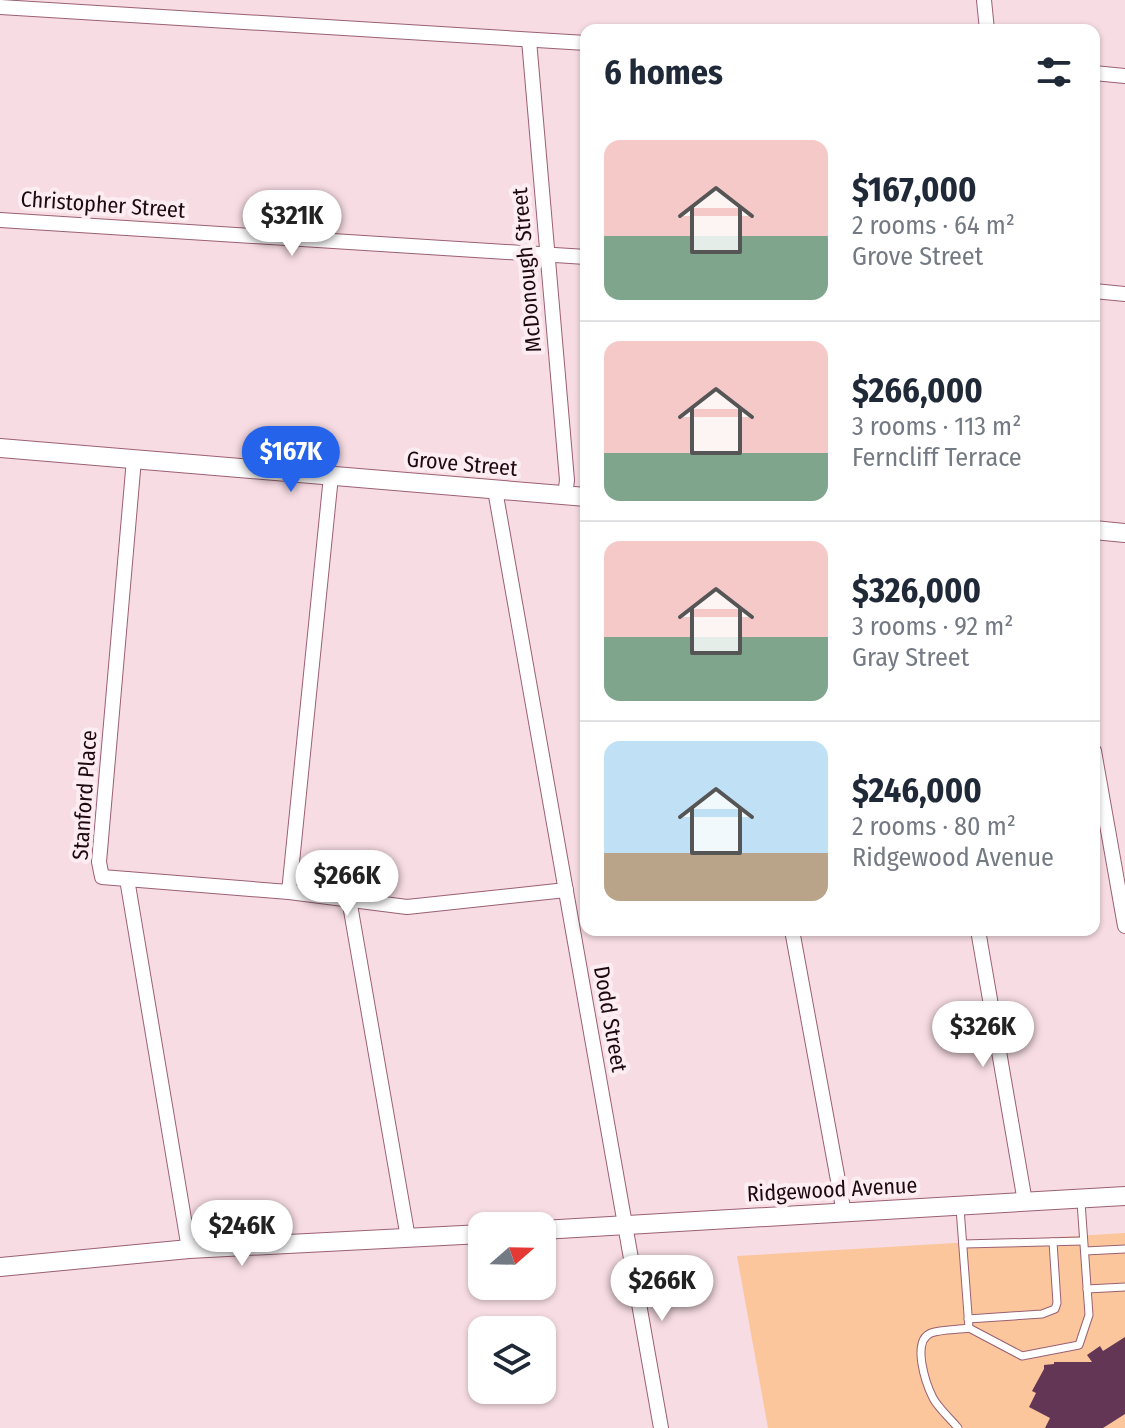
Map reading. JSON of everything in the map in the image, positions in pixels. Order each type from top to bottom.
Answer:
[{"type":"street","points":[[984,0],[986,24]]},
{"type":"street","points":[[0,7],[580,43]]},
{"type":"street","name":"McDonough Street","points":[[529,40],[567,480],[565,496]]},
{"type":"street","points":[[1100,74],[1125,76]]},
{"type":"street","name":"Christopher Street","points":[[0,220],[580,257]]},
{"type":"street","points":[[1100,292],[1125,294]]},
{"type":"street","name":"Grove Street","points":[[0,448],[580,497]]},
{"type":"street","name":"Stanford Place","points":[[127,879],[102,877],[99,862],[134,459]]},
{"type":"street","points":[[289,892],[331,476]]},
{"type":"street","name":"Dodd Street","points":[[495,490],[661,1428]]},
{"type":"street","points":[[1100,531],[1125,533]]},
{"type":"street","points":[[1100,785],[1125,926]]},
{"type":"street","points":[[189,1249],[127,879],[289,892],[407,907],[566,890]]},
{"type":"street","points":[[349,899],[408,1238]]},
{"type":"street","points":[[793,936],[844,1213]]},
{"type":"street","points":[[979,936],[1025,1202]]},
{"type":"street","name":"Ridgewood Avenue","points":[[556,1229],[1125,1196]]},
{"type":"street","points":[[0,1267],[189,1249],[468,1235]]},
{"type":"lane","points":[[969,1324],[1022,1356],[1079,1345],[1089,1315],[1080,1199]]},
{"type":"lane","points":[[960,1206],[969,1324]]},
{"type":"lane","points":[[963,1244],[1083,1241]]},
{"type":"lane","points":[[958,1428],[933,1398],[922,1364],[920,1349],[924,1338],[969,1324],[1042,1314],[1055,1309],[1053,1242]]},
{"type":"lane","points":[[1085,1251],[1125,1249]]},
{"type":"lane","points":[[1087,1289],[1125,1287]]},
{"type":"shaded area","points":[[1125,1233],[1125,1428],[768,1428],[737,1256]]},
{"type":"building","points":[[1125,1337],[1125,1414],[1103,1428],[1045,1428],[1050,1418],[1029,1407],[1036,1393],[1032,1391],[1044,1365],[1092,1362],[1087,1355],[1100,1346],[1103,1351]]}]
